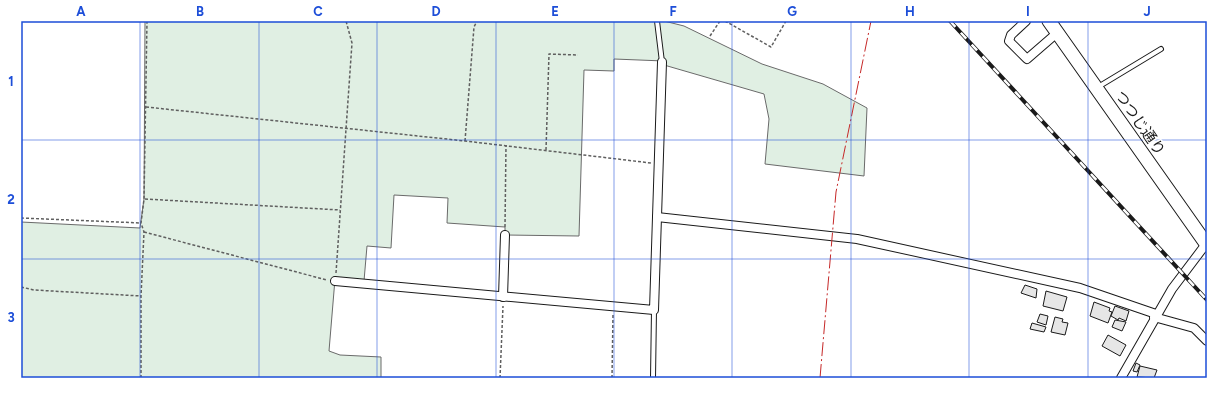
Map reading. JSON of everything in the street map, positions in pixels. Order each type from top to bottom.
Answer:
[{"type":"main road","name":"つつじ通り","points":[[1050,21],[1207,245]]},
{"type":"street","points":[[1026,21],[1011,36],[1009,41],[1027,59],[1058,33]]},
{"type":"street","points":[[335,281],[654,310],[662,62]]},
{"type":"street","points":[[657,217],[857,239],[1080,288],[1155,316],[1194,328],[1207,341]]},
{"type":"street","points":[[503,297],[505,235]]},
{"type":"street","points":[[1121,378],[1155,316],[1179,278],[1207,245]]},
{"type":"lane","points":[[657,21],[662,62]]},
{"type":"lane","points":[[1096,88],[1161,49]]},
{"type":"lane","points":[[653,378],[654,310]]},
{"type":"path","points":[[141,378],[141,296],[144,232],[141,223],[144,199],[147,21]]},
{"type":"path","points":[[144,232],[314,278],[335,281],[352,42],[346,21]]},
{"type":"path","points":[[465,141],[474,27],[477,21]]},
{"type":"path","points":[[710,36],[720,21]]},
{"type":"path","points":[[725,21],[771,47],[786,21]]},
{"type":"path","points":[[546,150],[549,54],[578,55]]},
{"type":"path","points":[[146,107],[506,145],[659,164]]},
{"type":"path","points":[[505,235],[506,145]]},
{"type":"path","points":[[144,199],[340,210]]},
{"type":"path","points":[[21,218],[141,223]]},
{"type":"path","points":[[21,287],[34,290],[141,296]]},
{"type":"path","points":[[500,378],[503,297]]},
{"type":"path","points":[[612,378],[614,306]]},
{"type":"green space","points":[[145,21],[664,21],[684,26],[762,64],[823,84],[867,108],[864,176],[765,164],[769,119],[764,94],[664,65],[664,61],[614,59],[614,71],[584,70],[579,236],[505,235],[505,227],[447,223],[448,198],[394,195],[391,248],[367,246],[364,281],[335,279],[329,351],[340,355],[381,357],[381,378],[21,378],[21,222],[140,228],[144,199]]},
{"type":"building","points":[[1025,285],[1037,289],[1036,298],[1021,293]]},
{"type":"building","points":[[1046,291],[1067,297],[1063,311],[1043,306]]},
{"type":"building","points":[[1094,302],[1110,308],[1109,311],[1112,312],[1108,323],[1090,316]]},
{"type":"building","points":[[1115,306],[1129,311],[1126,321],[1119,318],[1118,320],[1111,316]]},
{"type":"building","points":[[1040,314],[1048,316],[1046,325],[1037,322]]},
{"type":"building","points":[[1055,317],[1063,319],[1062,322],[1068,323],[1065,335],[1051,332]]},
{"type":"building","points":[[1115,320],[1126,322],[1122,331],[1112,327]]},
{"type":"building","points":[[1032,323],[1046,327],[1044,332],[1030,329]]},
{"type":"building","points":[[1108,335],[1126,345],[1120,356],[1102,346]]},
{"type":"building","points":[[1136,363],[1140,365],[1137,372],[1133,371]]},
{"type":"building","points":[[1140,366],[1157,370],[1154,378],[1137,377]]},
{"type":"railway","points":[[950,21],[1207,300]]},
{"type":"power","points":[[820,378],[836,192],[871,21]]}]
